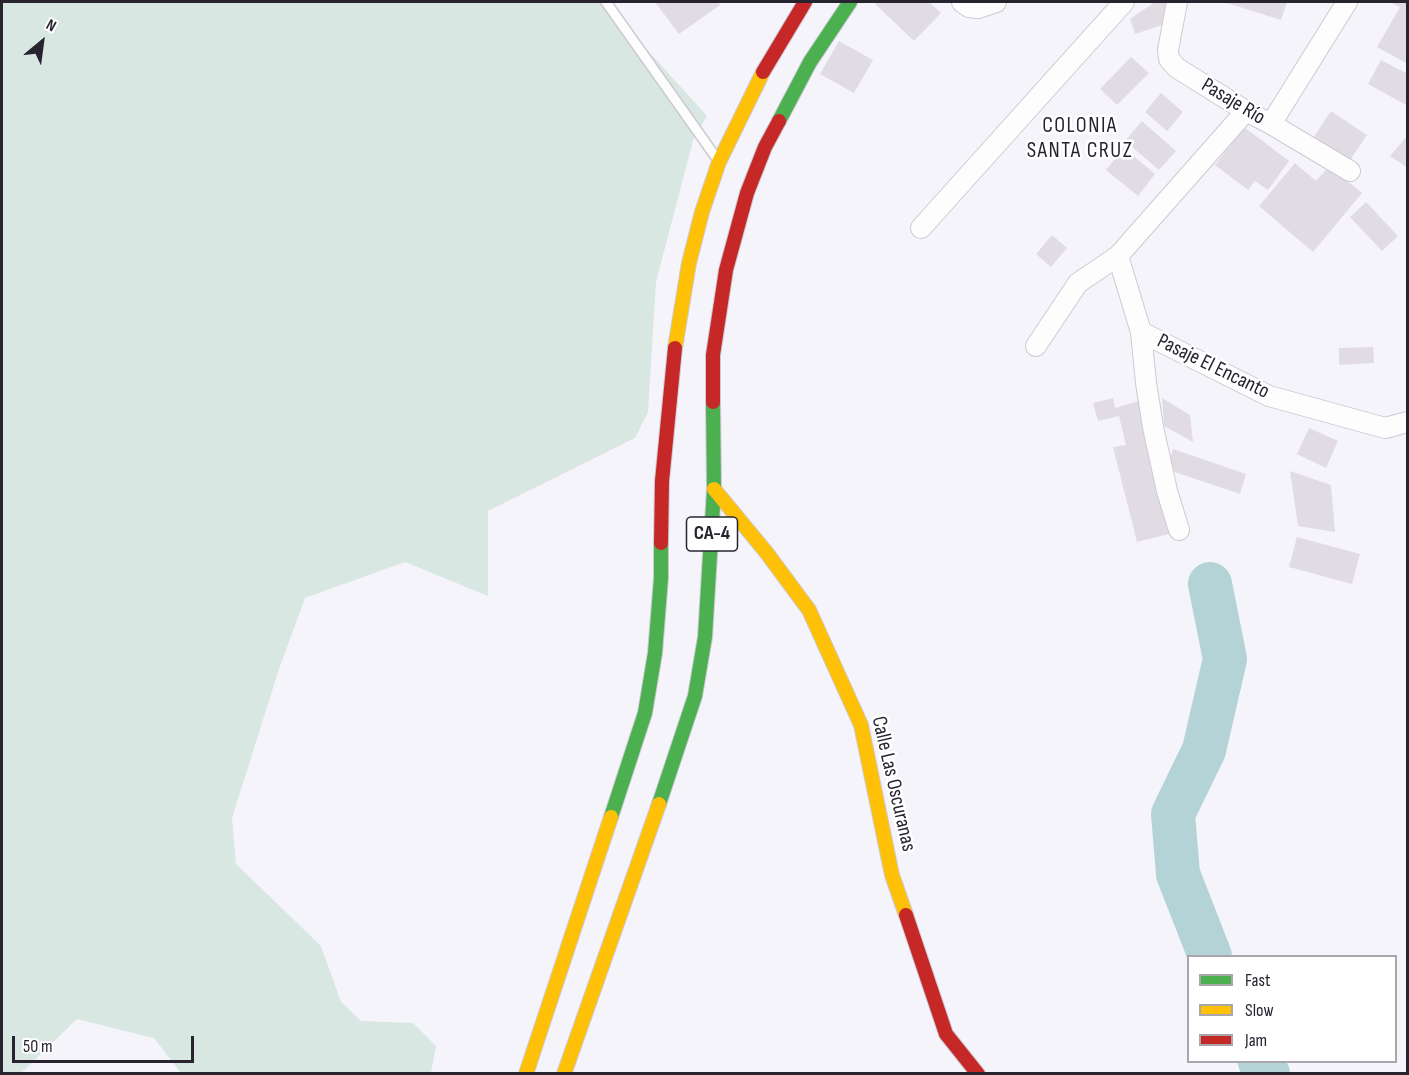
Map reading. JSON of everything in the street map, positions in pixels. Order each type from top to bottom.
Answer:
[{"type":"main road","name":"CA-4","points":[[526,1074],[645,713],[655,653],[661,578],[662,481],[676,336],[689,263],[702,212],[719,162],[764,70],[805,2]]},
{"type":"main road","name":"CA-4","points":[[564,1074],[696,696],[705,637],[714,489],[713,355],[726,270],[747,193],[765,147],[810,62],[850,2]]},
{"type":"main road","name":"Calle Las Oscuranas","points":[[714,489],[766,552],[809,610],[861,724],[896,887],[946,1034],[978,1074]]},
{"type":"street","points":[[962,2],[969,7],[978,8],[996,2]]},
{"type":"street","points":[[921,228],[1124,2]]},
{"type":"street","name":"Pasaje Río","points":[[1177,2],[1167,50],[1169,59],[1177,68],[1350,171]]},
{"type":"street","points":[[1271,124],[1347,2]]},
{"type":"street","points":[[1036,346],[1078,283],[1118,256],[1246,111]]},
{"type":"street","name":"Pasaje El Encanto","points":[[1118,256],[1141,332],[1269,396],[1385,428],[1407,422]]},
{"type":"street","points":[[1141,332],[1153,427],[1167,491],[1179,530]]},
{"type":"lane","points":[[606,2],[719,162]]},
{"type":"shaded area","points":[[2,2],[604,2],[707,116],[694,137],[656,282],[648,412],[635,438],[488,511],[488,596],[405,562],[305,598],[279,669],[232,818],[236,864],[321,946],[341,1002],[361,1021],[413,1023],[436,1046],[431,1073],[181,1073],[154,1038],[77,1019],[21,1073],[2,1074]]},
{"type":"building","points":[[655,2],[718,2],[720,5],[679,34]]},
{"type":"building","points":[[873,2],[929,2],[941,13],[914,41]]},
{"type":"building","points":[[1155,2],[1169,2],[1162,25],[1135,34],[1130,19]]},
{"type":"building","points":[[1224,2],[1287,2],[1281,20]]},
{"type":"building","points":[[1389,2],[1408,2],[1408,64],[1377,47],[1400,7]]},
{"type":"building","points":[[839,41],[873,60],[854,93],[820,74]]},
{"type":"building","points":[[1131,57],[1149,73],[1117,105],[1100,89]]},
{"type":"building","points":[[1381,60],[1408,74],[1408,106],[1368,84]]},
{"type":"building","points":[[1161,93],[1183,112],[1167,131],[1145,112]]},
{"type":"building","points":[[1331,111],[1367,135],[1349,162],[1313,138]]},
{"type":"building","points":[[1142,121],[1176,151],[1159,170],[1125,141]]},
{"type":"building","points":[[1244,127],[1289,161],[1268,190],[1255,181],[1248,190],[1215,165]]},
{"type":"building","points":[[1408,135],[1408,168],[1390,156]]},
{"type":"building","points":[[1124,148],[1155,174],[1138,196],[1106,170]]},
{"type":"building","points":[[1295,163],[1316,181],[1329,166],[1362,193],[1313,252],[1259,206]]},
{"type":"building","points":[[1366,202],[1398,236],[1382,251],[1350,217]]},
{"type":"building","points":[[1052,235],[1067,248],[1051,267],[1036,254]]},
{"type":"building","points":[[1373,347],[1374,363],[1339,365],[1339,348]]},
{"type":"building","points":[[1113,398],[1115,408],[1139,401],[1173,533],[1137,542],[1113,447],[1126,445],[1119,416],[1098,421],[1093,403]]},
{"type":"building","points":[[1162,398],[1190,415],[1193,442],[1164,426]]},
{"type":"building","points":[[1309,428],[1338,441],[1326,468],[1297,454]]},
{"type":"building","points":[[1173,449],[1246,474],[1240,494],[1166,469]]},
{"type":"building","points":[[1290,471],[1331,485],[1335,532],[1298,526]]},
{"type":"building","points":[[1297,537],[1360,554],[1352,584],[1289,567]]},
{"type":"waterway","points":[[1210,584],[1225,659],[1204,750],[1173,814],[1178,874],[1210,955]]},
{"type":"waterway","points":[[1261,1063],[1268,1074]]},
{"type":"traffic: fast","points":[[779,121],[810,62],[850,2]]},
{"type":"traffic: fast","points":[[659,804],[695,696],[705,637],[714,489],[713,402]]},
{"type":"traffic: fast","points":[[611,817],[645,713],[655,653],[661,578],[661,543]]},
{"type":"traffic: slow","points":[[675,348],[689,263],[702,212],[719,162],[763,72]]},
{"type":"traffic: slow","points":[[714,489],[766,552],[809,610],[861,725],[892,875],[906,915]]},
{"type":"traffic: slow","points":[[564,1074],[659,804]]},
{"type":"traffic: slow","points":[[526,1074],[611,817]]},
{"type":"traffic: jam","points":[[763,72],[805,2]]},
{"type":"traffic: jam","points":[[713,402],[713,355],[726,270],[747,193],[765,147],[779,121]]},
{"type":"traffic: jam","points":[[661,543],[662,481],[675,348]]},
{"type":"traffic: jam","points":[[906,915],[946,1034],[978,1074]]},
{"type":"district","name":"COLONIA SANTA CRUZ","points":[[1080,138]]}]
